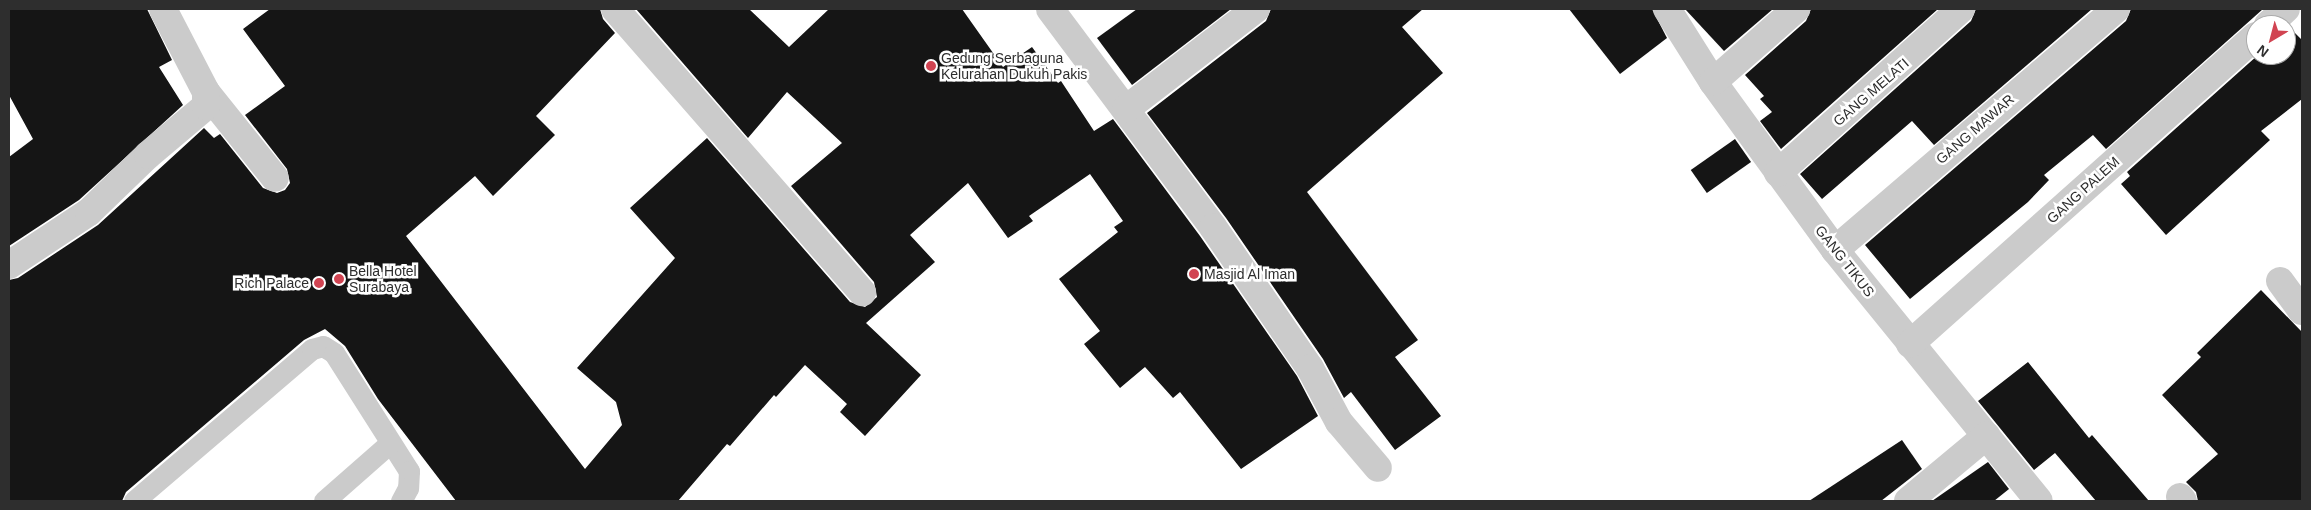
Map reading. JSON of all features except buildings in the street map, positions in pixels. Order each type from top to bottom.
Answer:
[{"type":"street","points":[[163,9],[205,100],[275,178]]},
{"type":"street","points":[[615,9],[862,292]]},
{"type":"street","points":[[1050,9],[1126,109],[1310,368],[1339,422],[1378,468]]},
{"type":"street","points":[[1126,109],[1256,9]]},
{"type":"street","name":"GANG TIKUS","points":[[1667,9],[1713,82],[1835,250],[2039,501]]},
{"type":"street","points":[[1713,82],[1796,9]]},
{"type":"street","name":"GANG MELATI","points":[[1778,173],[1961,9]]},
{"type":"street","name":"GANG MAWAR","points":[[1835,250],[2116,9]]},
{"type":"street","name":"GANG PALEM","points":[[1910,344],[2246,45]]},
{"type":"street","points":[[9,265],[89,212],[205,100]]},
{"type":"street","points":[[2280,281],[2302,311]]},
{"type":"street","points":[[1908,501],[1986,436]]},
{"type":"lane","points":[[134,501],[316,347],[334,352],[409,471],[408,488],[401,501]]},
{"type":"lane","points":[[324,501],[390,443]]},
{"type":"place","name":"Gedung Serbaguna Kelurahan Dukuh Pakis","points":[[931,66]]},
{"type":"place","name":"Masjid Al Iman","points":[[1194,274]]},
{"type":"place","name":"Bella Hotel Surabaya","points":[[339,279]]},
{"type":"place","name":"Rich Palace","points":[[319,283]]}]
